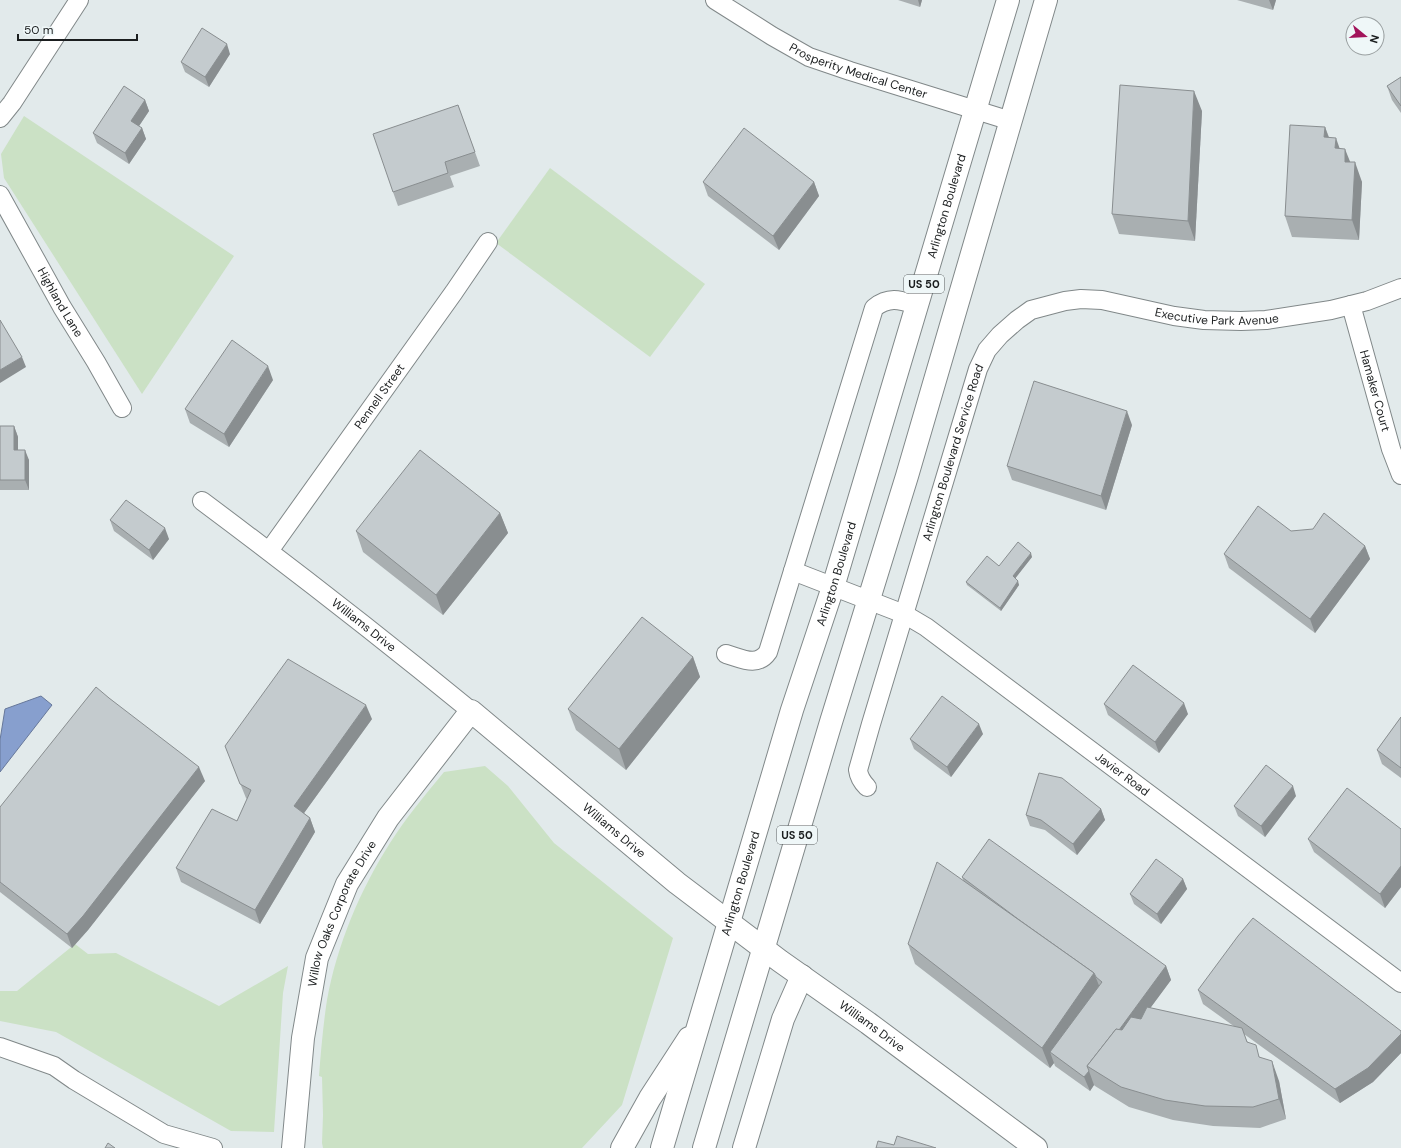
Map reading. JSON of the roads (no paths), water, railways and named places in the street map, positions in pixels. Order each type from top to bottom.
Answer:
[{"type":"main road","name":"Arlington Boulevard","points":[[662,1148],[701,1021],[797,692],[833,587],[1008,0]]},
{"type":"main road","name":"US 50","points":[[704,1148],[955,314],[1046,0]]},
{"type":"main road","name":"Williams Drive","points":[[471,711],[677,882],[764,948],[868,1022],[1036,1148]]},
{"type":"main road","name":"Willow Oaks Corporate Drive","points":[[293,1148],[302,1038],[317,958],[347,884],[388,818],[471,711]]},
{"type":"main road","points":[[744,1148],[783,1019],[802,976]]},
{"type":"main road","points":[[622,1148],[665,1073],[701,1021]]},
{"type":"street","points":[[0,118],[12,104],[79,0]]},
{"type":"street","name":"Prosperity Medical Center","points":[[715,0],[772,36],[809,57],[1011,121]]},
{"type":"street","name":"Highland Lane","points":[[0,195],[62,307],[122,408]]},
{"type":"street","name":"Pennell Street","points":[[269,551],[488,242]]},
{"type":"street","name":"Executive Park Avenue","points":[[1032,310],[1065,301],[1081,299],[1102,300],[1174,316],[1204,320],[1266,320],[1351,305],[1401,288]]},
{"type":"street","points":[[726,654],[752,661],[759,661],[764,658],[771,643],[874,308],[880,303],[890,300],[917,305]]},
{"type":"street","name":"Hamaker Court","points":[[1351,305],[1391,449],[1401,475]]},
{"type":"street","name":"Arlington Boulevard Service Road","points":[[867,787],[862,782],[858,770],[978,369],[987,350],[1000,334],[1032,310]]},
{"type":"street","name":"Williams Drive","points":[[202,501],[394,648],[471,711]]},
{"type":"street","name":"Javier Road","points":[[793,571],[904,614],[919,623],[947,642],[1401,982]]},
{"type":"street","points":[[0,1047],[54,1066],[74,1080],[164,1134],[213,1148]]},
{"type":"water","points":[[41,696],[52,705],[0,772],[0,740],[5,709]]}]
